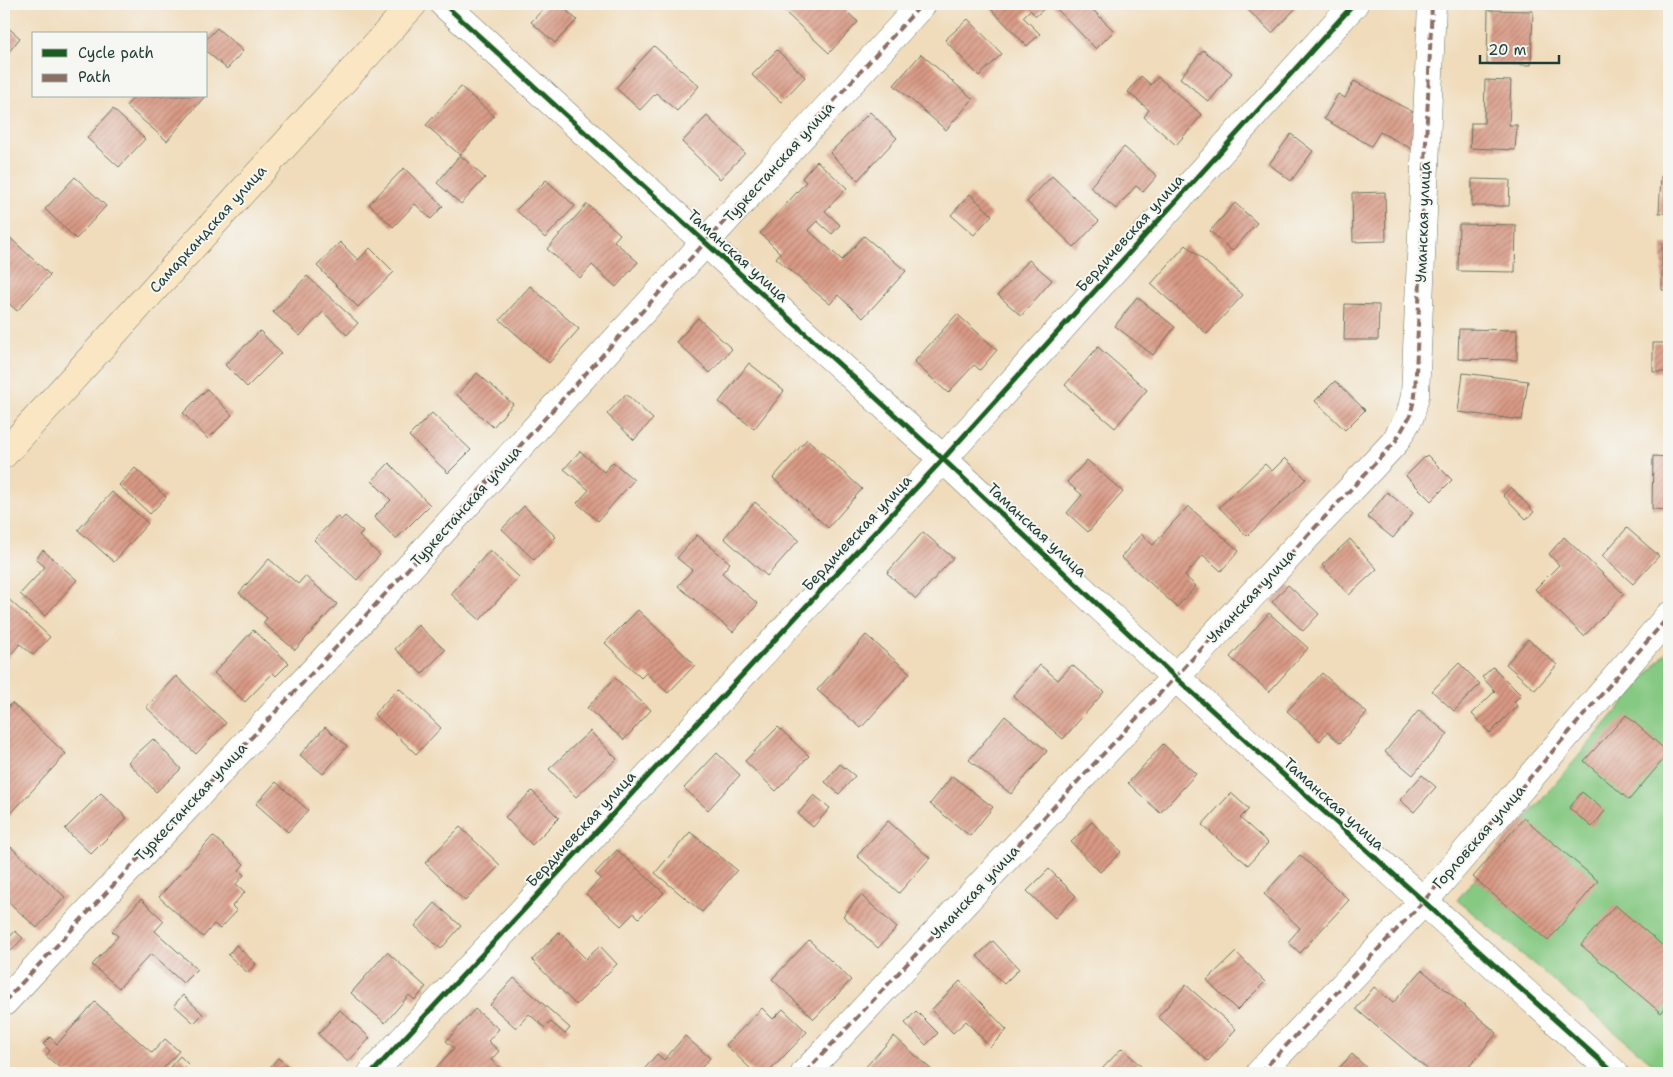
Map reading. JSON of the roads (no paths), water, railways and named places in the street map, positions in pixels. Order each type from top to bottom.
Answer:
[{"type":"street","name":"Самаркандская улица","points":[[4,454],[413,4]]},
{"type":"street","name":"Таманская улица","points":[[444,4],[943,459],[1175,677],[1614,1073]]},
{"type":"street","name":"Туркестанская улица","points":[[4,1002],[356,626],[706,244],[922,4]]},
{"type":"street","name":"Бердичевская улица","points":[[372,1073],[943,459],[1354,4]]},
{"type":"street","name":"Уманская улица","points":[[805,1073],[1395,442],[1410,416],[1415,396],[1432,4]]},
{"type":"street","name":"Горловская улица","points":[[1260,1073],[1423,902],[1669,616]]}]
